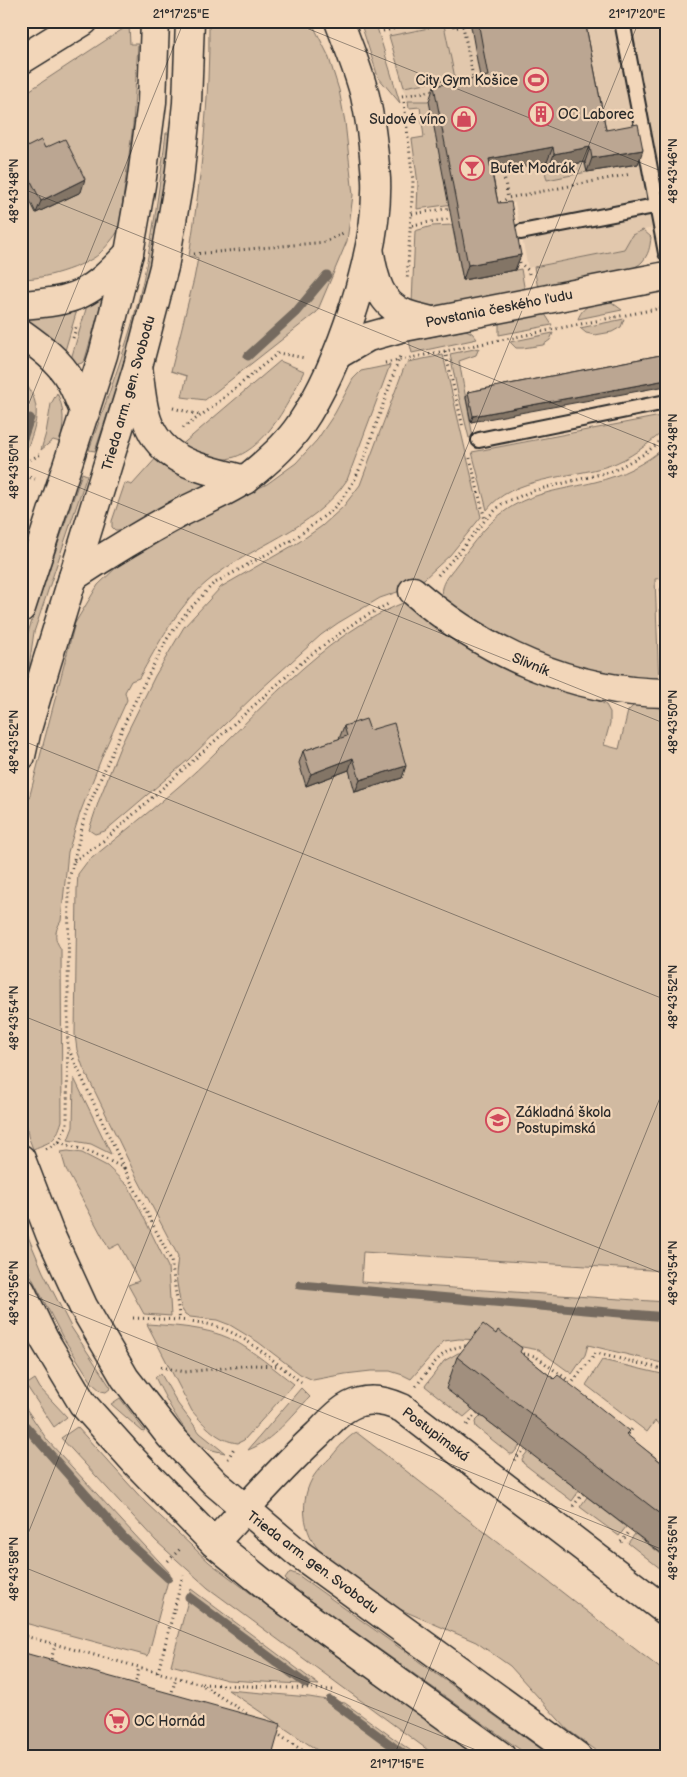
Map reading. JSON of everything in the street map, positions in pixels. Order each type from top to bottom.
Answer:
[{"type":"street","points":[[21,60],[84,21]]},
{"type":"street","name":"Trieda arm. gen. Svobodu","points":[[21,756],[30,720],[138,366],[164,267],[179,180],[187,103],[190,21]]},
{"type":"street","points":[[73,577],[141,534],[245,480],[276,453],[299,427],[337,355],[361,280],[360,237],[374,206],[376,180],[365,96],[339,21]]},
{"type":"street","points":[[21,608],[103,355],[129,253],[147,145],[152,102],[156,30]]},
{"type":"street","points":[[337,355],[368,337],[404,320],[379,290],[360,237]]},
{"type":"street","points":[[21,305],[52,303],[70,299],[87,292],[104,279],[129,253]]},
{"type":"street","name":"Povstania českého ľudu","points":[[404,320],[434,321],[666,276]]},
{"type":"street","points":[[21,333],[49,355],[64,371],[73,385],[84,413]]},
{"type":"street","points":[[138,366],[144,412],[153,436],[165,450],[173,456],[196,466],[245,480]]},
{"type":"street","name":"Slivník","points":[[413,591],[449,620],[484,641],[512,657],[550,673],[594,685],[642,692],[666,693]]},
{"type":"street","name":"Trieda arm. gen. Svobodu","points":[[21,1159],[50,1234],[83,1306],[125,1378],[170,1436],[244,1510],[299,1554],[577,1756]]},
{"type":"street","points":[[21,1291],[44,1339],[83,1404],[135,1462],[214,1543],[279,1596],[501,1756]]},
{"type":"street","name":"Postupimská","points":[[214,1543],[298,1452],[340,1412],[351,1405],[361,1402],[388,1402],[402,1408],[666,1611]]},
{"type":"lane","points":[[622,21],[650,170],[661,204],[666,253]]},
{"type":"lane","points":[[521,232],[661,204]]},
{"type":"lane","points":[[479,440],[666,402]]},
{"type":"path","points":[[115,21],[117,26]]},
{"type":"path","points":[[383,31],[429,21]]},
{"type":"path","points":[[453,21],[454,28],[463,26]]},
{"type":"path","points":[[462,21],[474,82]]},
{"type":"path","points":[[465,84],[481,81]]},
{"type":"path","points":[[402,96],[438,89]]},
{"type":"path","points":[[48,1148],[59,1142],[67,1124],[69,879],[86,812],[131,709],[167,639],[213,584],[294,539],[331,511],[342,500],[358,472],[399,361],[412,225],[413,181],[404,102]]},
{"type":"path","points":[[406,120],[411,119]]},
{"type":"path","points":[[503,170],[508,198]]},
{"type":"path","points":[[489,202],[650,170]]},
{"type":"path","points":[[493,206],[508,198]]},
{"type":"path","points":[[412,214],[460,206]]},
{"type":"path","points":[[412,225],[462,217]]},
{"type":"path","points":[[194,257],[194,254],[326,242],[360,237]]},
{"type":"path","points":[[383,364],[666,307]]},
{"type":"path","points":[[444,351],[453,388]]},
{"type":"path","points":[[176,432],[200,416],[278,353],[308,358]]},
{"type":"path","points":[[178,410],[200,416]]},
{"type":"path","points":[[413,591],[436,577],[448,566],[485,520],[502,504],[532,491],[613,471],[644,454],[666,437]]},
{"type":"path","points":[[21,469],[27,471]]},
{"type":"path","points":[[25,476],[32,478]]},
{"type":"path","points":[[73,861],[106,839],[309,656],[357,621],[385,606]]},
{"type":"path","points":[[68,1047],[124,1168],[171,1260],[180,1321]]},
{"type":"path","points":[[59,1142],[93,1153],[124,1168]]},
{"type":"path","points":[[133,1318],[207,1324],[224,1329],[253,1345],[301,1382]]},
{"type":"path","points":[[416,1386],[439,1357],[458,1346],[476,1347]]},
{"type":"path","points":[[512,1351],[535,1356],[572,1383],[596,1353],[666,1370]]},
{"type":"path","points":[[515,1360],[520,1353]]},
{"type":"path","points":[[161,1367],[185,1372],[252,1365],[280,1366]]},
{"type":"path","points":[[467,1425],[477,1413]]},
{"type":"path","points":[[622,1443],[632,1429]]},
{"type":"path","points":[[513,1460],[524,1449]]},
{"type":"path","points":[[573,1506],[584,1494]]},
{"type":"path","points":[[620,1542],[630,1531]]},
{"type":"path","points":[[158,1672],[183,1575]]},
{"type":"path","points":[[21,1635],[201,1684],[334,1690]]},
{"type":"path","points":[[49,1667],[55,1645]]},
{"type":"path","points":[[134,1688],[139,1667]]},
{"type":"path","points":[[169,1703],[176,1677]]},
{"type":"path","points":[[201,1684],[256,1720]]},
{"type":"path","points":[[272,1730],[311,1756]]},
{"type":"shaded area","points":[[209,21],[311,21],[328,55],[339,90],[345,122],[353,195],[347,241],[317,312],[205,400],[182,397],[187,376],[171,371],[198,258],[189,256],[204,139]]},
{"type":"shaded area","points":[[360,21],[375,21],[400,103],[378,77]]},
{"type":"shaded area","points":[[385,21],[666,21],[666,226],[643,230],[624,249],[528,268],[515,203],[489,199],[417,209],[418,184],[412,139],[424,137],[420,107],[409,108]]},
{"type":"shaded area","points":[[129,25],[130,44],[138,44],[133,125],[119,229],[99,254],[84,263],[50,275],[28,279],[21,278],[21,96]]},
{"type":"shaded area","points":[[444,25],[455,78],[404,87],[389,36]]},
{"type":"shaded area","points":[[408,101],[429,101],[489,199],[417,209],[418,184],[412,139],[424,137],[420,107],[409,108]]},
{"type":"shaded area","points":[[166,133],[169,133],[161,206],[142,301],[95,451],[89,450],[138,302],[158,197]]},
{"type":"shaded area","points":[[547,162],[549,168],[584,162],[587,172],[547,180],[543,163]]},
{"type":"shaded area","points":[[452,225],[463,280],[521,269],[525,292],[430,309],[412,304],[415,231],[432,226]]},
{"type":"shaded area","points":[[643,230],[651,237],[650,247],[642,262],[635,267],[610,276],[538,289],[534,267],[624,249],[632,235]]},
{"type":"shaded area","points":[[101,296],[101,304],[85,359],[82,363],[74,365],[71,359],[89,299]]},
{"type":"shaded area","points":[[610,301],[622,310],[578,319],[587,307],[595,303]]},
{"type":"shaded area","points":[[79,303],[64,354],[29,328],[28,317]]},
{"type":"shaded area","points":[[545,314],[552,325],[499,335],[499,323]]},
{"type":"shaded area","points":[[624,319],[621,327],[612,332],[595,335],[586,333],[580,328]]},
{"type":"shaded area","points":[[466,330],[477,339],[412,353],[409,341]]},
{"type":"shaded area","points":[[553,333],[550,340],[543,345],[516,348],[510,342]]},
{"type":"shaded area","points":[[479,348],[476,355],[459,361],[473,437],[469,438],[450,354]]},
{"type":"shaded area","points":[[443,355],[481,517],[450,555],[424,579],[406,589],[380,598],[321,635],[260,690],[188,760],[105,831],[95,834],[89,830],[120,747],[155,676],[184,627],[221,587],[299,542],[322,526],[343,507],[360,485],[405,365],[408,362]]},
{"type":"shaded area","points":[[280,361],[304,371],[281,414],[259,442],[246,452],[232,458],[216,459],[179,447]]},
{"type":"shaded area","points":[[390,365],[347,480],[333,498],[299,525],[224,569],[196,592],[168,627],[139,678],[131,681],[125,692],[127,700],[80,813],[68,852],[61,921],[56,935],[61,949],[62,1121],[52,1140],[33,1149],[28,1136],[21,1083],[21,829],[75,623],[98,585],[122,562],[147,543],[267,484],[296,463],[317,440],[335,413],[353,379],[361,371]]},
{"type":"shaded area","points":[[21,379],[29,389],[34,400],[36,420],[21,465]]},
{"type":"shaded area","points":[[57,393],[63,417],[60,442],[53,440],[41,450],[51,404]]},
{"type":"shaded area","points":[[666,415],[666,429],[624,459],[593,470],[526,485],[498,499],[487,510],[472,452]]},
{"type":"shaded area","points":[[666,446],[666,578],[655,579],[659,685],[588,674],[532,652],[463,616],[449,605],[442,595],[446,579],[475,540],[499,515],[508,509],[539,495],[623,473],[641,464]]},
{"type":"shaded area","points":[[158,456],[218,482],[121,530],[115,530],[112,527],[112,521],[125,483],[132,485]]},
{"type":"shaded area","points":[[82,473],[87,475],[34,632],[28,673],[21,697],[21,653]]},
{"type":"shaded area","points":[[410,600],[505,667],[549,686],[597,700],[606,705],[610,712],[610,723],[604,745],[619,749],[628,711],[634,705],[661,704],[666,972],[666,1271],[363,1252],[361,1282],[666,1302],[666,1364],[588,1345],[585,1355],[572,1374],[539,1350],[483,1340],[459,1339],[444,1341],[411,1379],[390,1371],[371,1371],[313,1380],[300,1374],[258,1342],[230,1325],[217,1320],[190,1317],[181,1308],[176,1274],[178,1256],[133,1170],[83,1067],[77,1050],[75,1035],[78,874],[87,862],[184,782],[263,705],[317,656],[346,634],[377,615]]},
{"type":"shaded area","points":[[74,1078],[111,1154],[91,1144],[68,1140],[73,1127]]},
{"type":"shaded area","points":[[61,1152],[82,1153],[107,1166],[129,1187],[168,1267],[171,1316],[144,1314],[128,1285],[139,1281],[119,1244],[109,1249],[66,1169]]},
{"type":"shaded area","points":[[21,1220],[43,1272],[71,1327],[111,1388],[106,1392],[101,1391],[93,1384],[62,1336],[32,1278],[21,1254]]},
{"type":"shaded area","points":[[147,1324],[179,1326],[211,1332],[231,1339],[256,1355],[294,1384],[244,1440],[238,1443],[231,1442],[218,1436],[192,1411]]},
{"type":"shaded area","points":[[458,1353],[471,1353],[473,1409],[464,1417],[425,1386],[444,1361]]},
{"type":"shaded area","points":[[602,1360],[666,1375],[666,1430],[655,1421],[647,1432],[586,1385]]},
{"type":"shaded area","points":[[161,1374],[178,1404],[200,1433],[225,1453],[202,1446],[188,1433],[175,1414],[155,1377]]},
{"type":"shaded area","points":[[35,1379],[40,1388],[67,1417],[54,1427],[26,1385]]},
{"type":"shaded area","points":[[301,1388],[310,1397],[266,1441],[248,1450]]},
{"type":"shaded area","points":[[120,1398],[145,1431],[143,1432],[111,1404]]},
{"type":"shaded area","points":[[21,1401],[48,1441],[170,1573],[148,1656],[21,1622]]},
{"type":"shaded area","points":[[481,1416],[520,1445],[513,1454],[510,1454],[476,1427],[475,1422]]},
{"type":"shaded area","points":[[77,1427],[145,1502],[209,1562],[293,1625],[477,1756],[436,1756],[208,1588],[156,1541],[61,1438]]},
{"type":"shaded area","points":[[356,1432],[666,1673],[666,1756],[604,1756],[568,1730],[510,1666],[476,1642],[397,1608],[325,1557],[312,1540],[308,1530],[304,1510],[305,1499],[312,1479],[318,1470]]},
{"type":"shaded area","points":[[528,1451],[579,1491],[572,1501],[523,1463],[522,1459]]},
{"type":"shaded area","points":[[587,1497],[626,1527],[619,1536],[580,1507]]},
{"type":"shaded area","points":[[635,1534],[661,1554],[666,1548],[666,1573],[628,1543]]},
{"type":"shaded area","points":[[290,1572],[298,1575],[551,1756],[529,1756],[299,1592],[285,1579]]},
{"type":"shaded area","points":[[191,1589],[319,1685],[227,1680],[171,1665]]},
{"type":"shaded area","points":[[228,1690],[309,1697],[345,1703],[418,1756],[326,1756]]},
{"type":"building","points":[[478,21],[585,21],[606,130],[638,124],[643,150],[592,158],[590,147],[554,154],[553,147],[489,159],[498,203],[511,202],[521,255],[468,265],[434,86],[488,76]]},
{"type":"building","points":[[65,139],[85,179],[41,201],[21,161],[21,150],[41,140],[45,148]]},
{"type":"building","points":[[666,354],[666,380],[473,416],[468,392]]},
{"type":"building","points":[[665,579],[666,579],[665,615]]},
{"type":"building","points":[[366,719],[370,730],[394,723],[406,766],[360,780],[353,758],[311,774],[303,751],[347,736],[344,726]]},
{"type":"building","points":[[483,1324],[496,1334],[498,1330],[522,1348],[520,1352],[554,1379],[558,1375],[588,1398],[629,1431],[626,1434],[661,1462],[666,1458],[666,1518],[457,1357]]},
{"type":"building","name":"OC Hornád","points":[[21,1652],[281,1724],[272,1756],[21,1756]]},
{"type":"waterway","points":[[248,356],[295,313],[327,275]]},
{"type":"waterway","points":[[21,444],[30,418]]},
{"type":"waterway","points":[[300,1285],[666,1317]]},
{"type":"waterway","points":[[21,1421],[124,1538],[168,1578]]},
{"type":"waterway","points":[[189,1597],[306,1684]]},
{"type":"waterway","points":[[330,1700],[406,1756]]},
{"type":"place","name":"City Gym Košice","points":[[536,80]]},
{"type":"place","name":"OC Laborec","points":[[541,114]]},
{"type":"place","name":"Sudové víno","points":[[464,119]]},
{"type":"place","name":"Bufet Modrák","points":[[472,168]]},
{"type":"place","name":"Základná škola Postupimská","points":[[498,1120]]},
{"type":"place","name":"OC Hornád","points":[[117,1721]]}]
